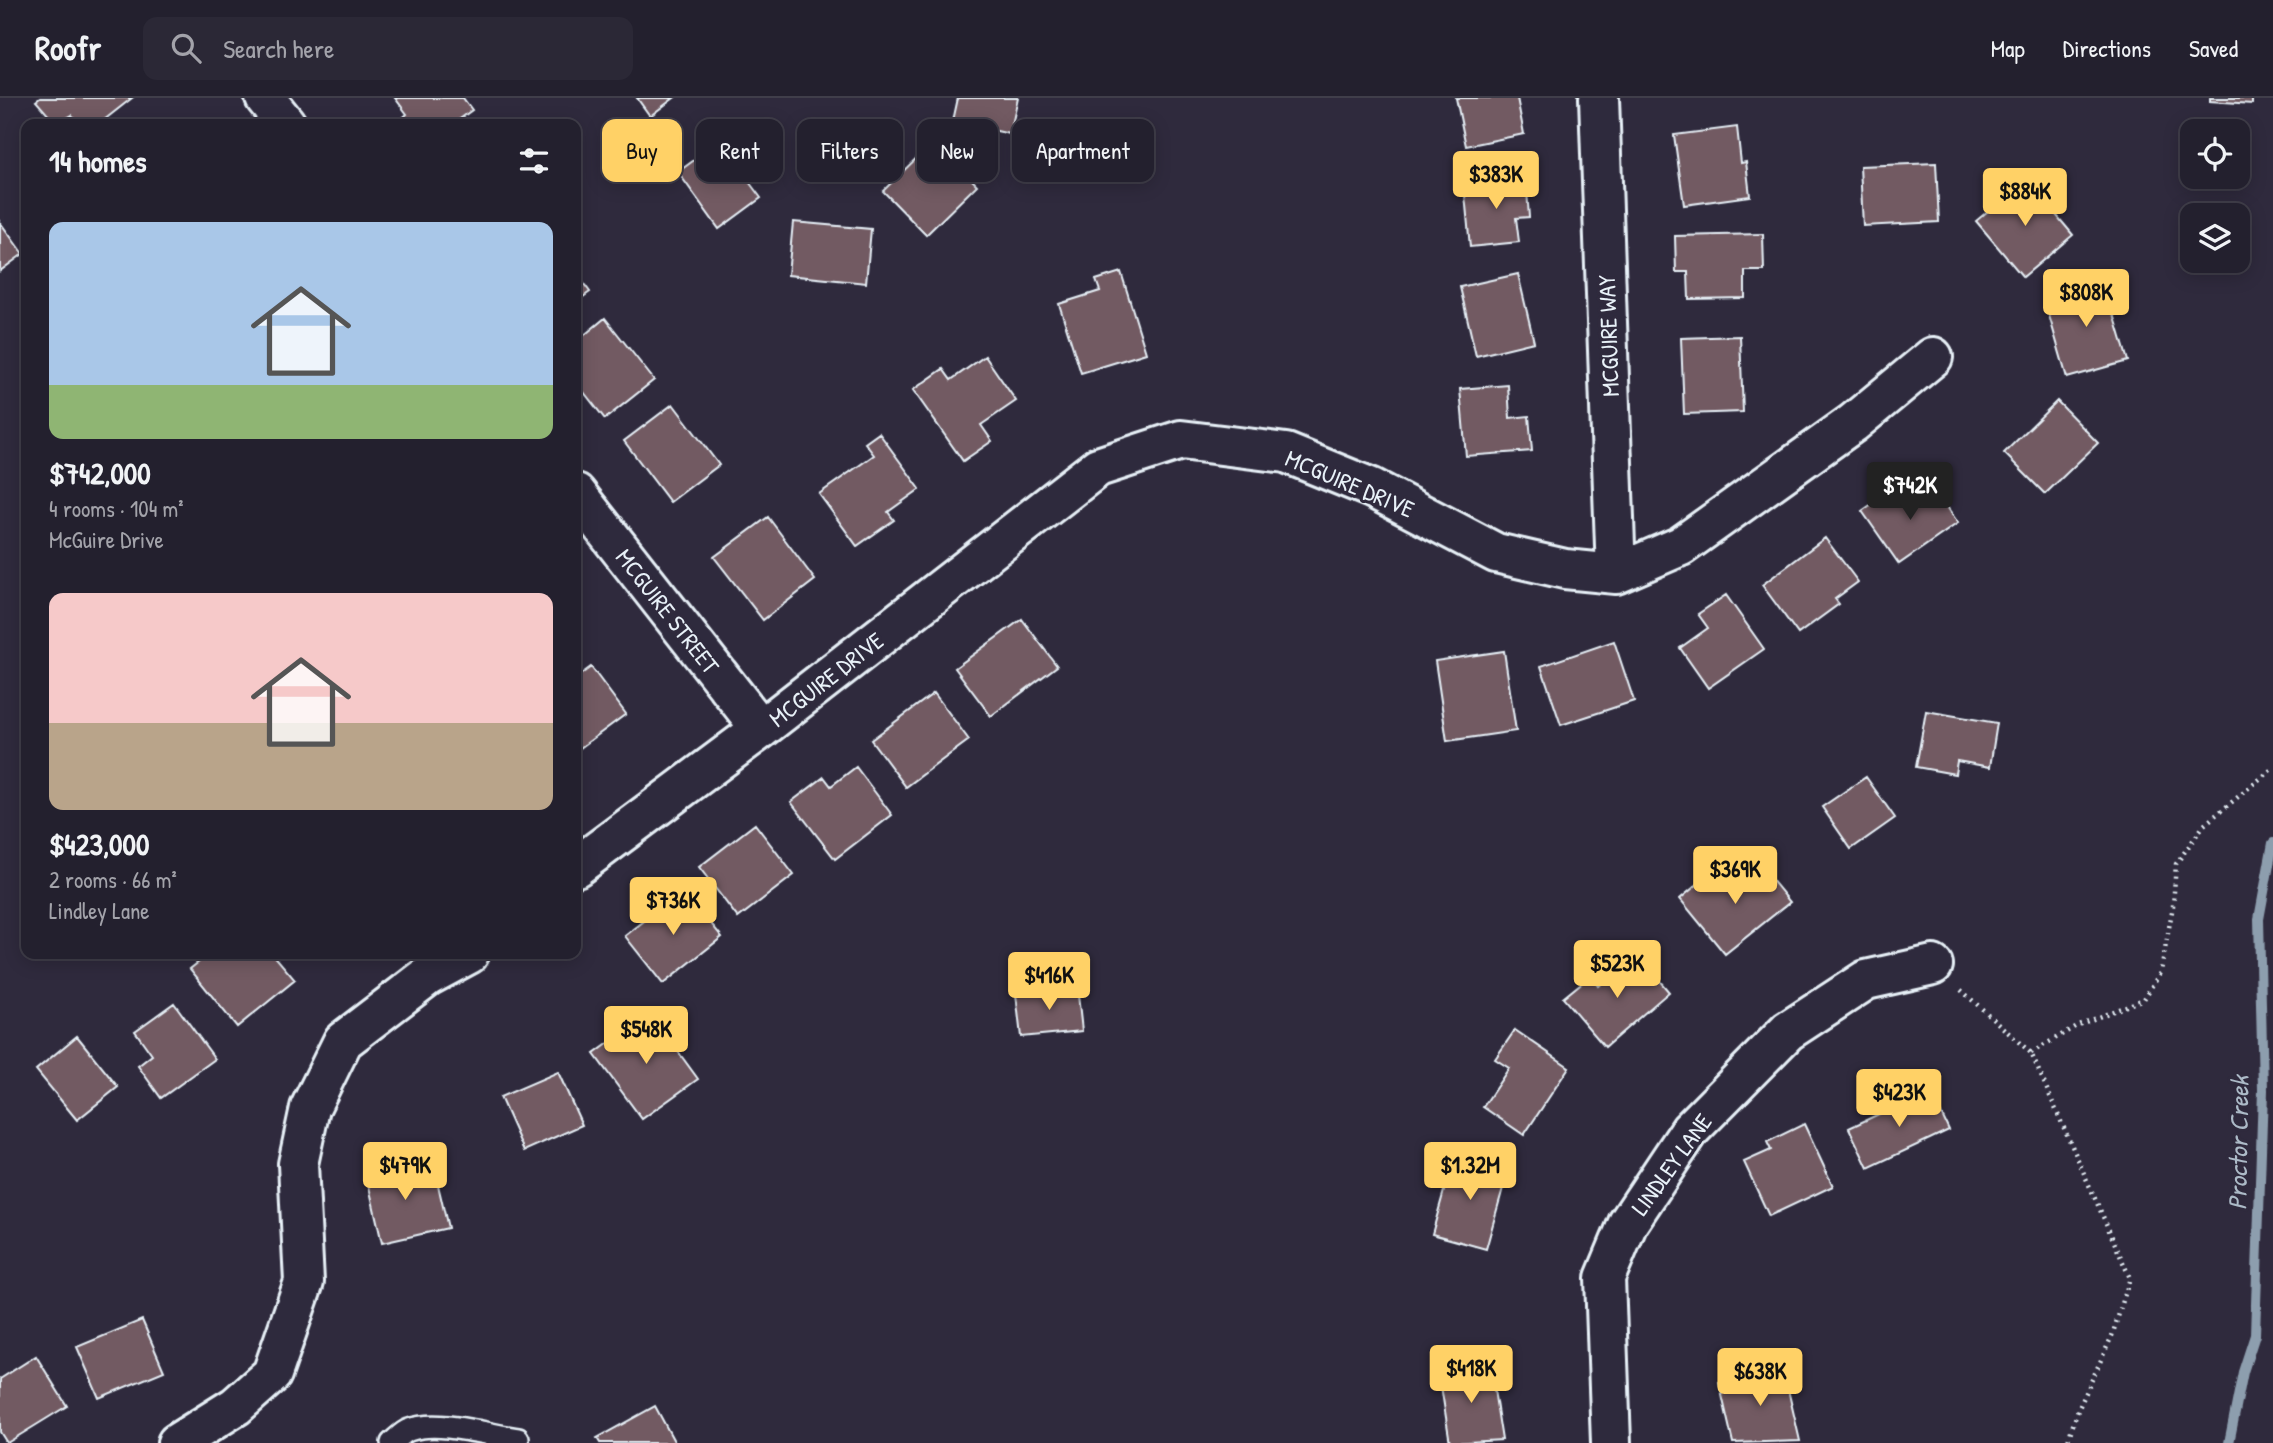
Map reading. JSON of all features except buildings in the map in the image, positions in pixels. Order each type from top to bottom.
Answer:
[{"type":"street","points":[[265,98],[282,119]]},
{"type":"street","name":"MCGUIRE WAY","points":[[1599,98],[1616,574]]},
{"type":"street","name":"MCGUIRE DRIVE","points":[[581,863],[761,729],[1098,467],[1181,440],[1286,453],[1372,488],[1496,554],[1565,569],[1616,574],[1681,546],[1853,423],[1933,357]]},
{"type":"street","name":"MCGUIRE STREET","points":[[581,499],[761,729]]},
{"type":"street","points":[[177,1443],[236,1406],[272,1374],[304,1282],[298,1164],[305,1130],[310,1108],[343,1041],[428,976],[460,959]]},
{"type":"street","name":"LINDLEY LANE","points":[[1611,1443],[1605,1278],[1628,1223],[1690,1130],[1788,1031],[1866,980],[1933,965]]},
{"type":"lane","points":[[392,1443],[406,1430],[417,1427],[441,1427],[518,1439]]},
{"type":"path","points":[[2031,1054],[2078,1025],[2144,999],[2161,971],[2173,906],[2176,863],[2204,825],[2273,768]]},
{"type":"path","points":[[1933,965],[2031,1054],[2130,1278],[2112,1336],[2078,1410],[2067,1443]]},
{"type":"waterway","name":"Proctor Creek","points":[[2229,1443],[2243,1372],[2255,1335],[2263,1090],[2259,919],[2273,843]]}]
